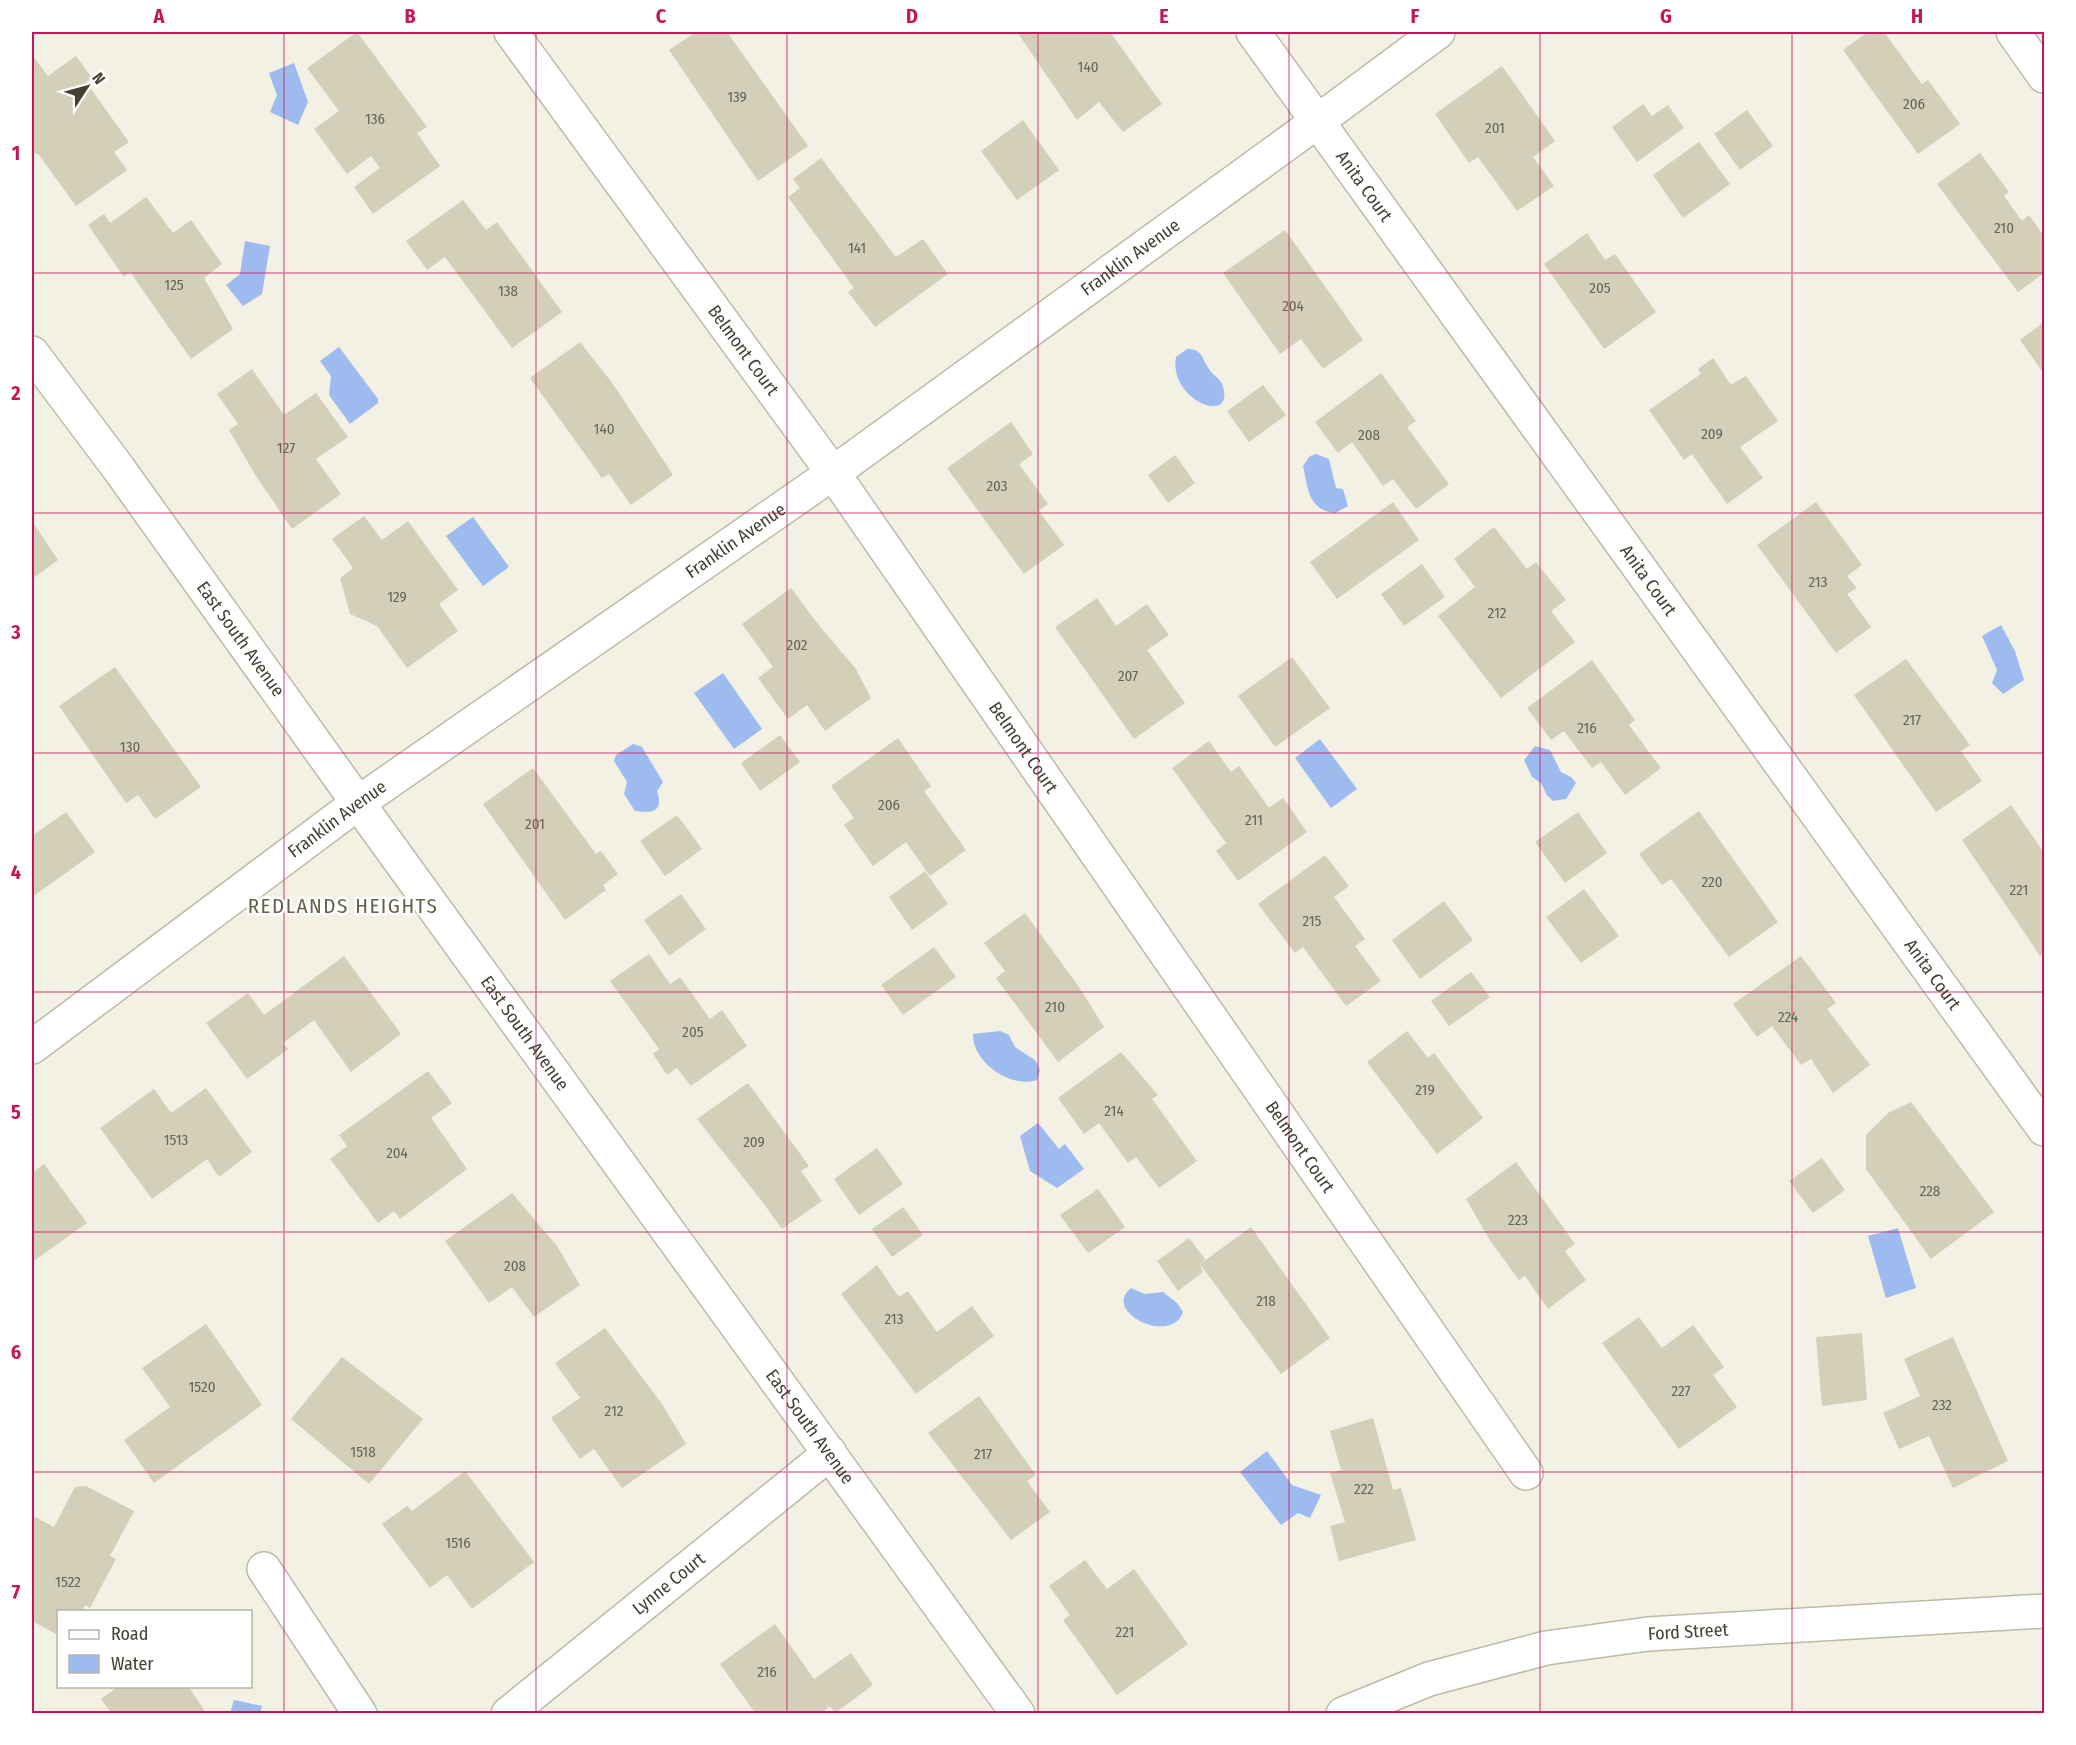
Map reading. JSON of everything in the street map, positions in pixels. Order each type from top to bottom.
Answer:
[{"type":"street","name":"Belmont Court","points":[[511,32],[834,474],[1526,1473]]},
{"type":"street","name":"Anita Court","points":[[1253,32],[2044,1129]]},
{"type":"street","name":"Franklin Avenue","points":[[32,1047],[358,803],[834,474],[1438,32]]},
{"type":"street","points":[[2013,32],[2044,75]]},
{"type":"street","name":"East South Avenue","points":[[32,353],[119,469],[358,803],[1018,1713]]},
{"type":"street","name":"Lynne Court","points":[[508,1713],[830,1453]]},
{"type":"street","points":[[264,1569],[360,1713]]},
{"type":"street","name":"Ford Street","points":[[1342,1713],[1429,1679],[1546,1648],[1648,1634],[2044,1611]]},
{"type":"water","points":[[294,63],[308,102],[298,125],[270,112],[277,95],[269,73]]},
{"type":"water","points":[[245,241],[270,246],[262,294],[243,306],[226,285],[240,274]]},
{"type":"water","points":[[339,347],[378,399],[378,403],[350,424],[329,395],[331,376],[320,361]]},
{"type":"water","points":[[1187,349],[1199,352],[1211,371],[1221,381],[1224,399],[1220,405],[1211,406],[1201,403],[1182,385],[1176,372],[1176,357]]},
{"type":"water","points":[[1316,454],[1329,459],[1336,488],[1343,489],[1348,506],[1335,513],[1326,511],[1314,503],[1308,490],[1303,466],[1310,456]]},
{"type":"water","points":[[473,517],[509,567],[483,586],[446,536]]},
{"type":"water","points":[[2001,625],[2015,651],[2024,680],[2003,694],[1992,683],[1997,670],[1982,636]]},
{"type":"water","points":[[723,673],[762,729],[734,749],[694,693]]},
{"type":"water","points":[[1320,739],[1357,789],[1331,808],[1295,758]]},
{"type":"water","points":[[633,744],[642,747],[663,782],[657,791],[659,805],[651,811],[635,811],[624,794],[627,782],[614,761],[616,755]]},
{"type":"water","points":[[1535,746],[1550,750],[1561,772],[1571,777],[1576,783],[1566,799],[1553,801],[1541,783],[1532,777],[1524,760]]},
{"type":"water","points":[[1000,1031],[1009,1035],[1015,1047],[1035,1060],[1040,1070],[1037,1080],[1016,1081],[1005,1077],[995,1071],[979,1054],[974,1044],[973,1034]]},
{"type":"water","points":[[1038,1123],[1059,1149],[1065,1144],[1084,1169],[1057,1188],[1030,1171],[1020,1136]]},
{"type":"water","points":[[1898,1228],[1916,1288],[1886,1298],[1868,1236]]},
{"type":"water","points":[[1131,1288],[1145,1294],[1163,1292],[1177,1303],[1183,1312],[1176,1322],[1166,1326],[1154,1326],[1142,1322],[1131,1315],[1125,1307],[1124,1297]]},
{"type":"water","points":[[1267,1451],[1292,1485],[1321,1495],[1310,1518],[1298,1513],[1281,1525],[1240,1472]]},
{"type":"water","points":[[234,1700],[262,1706],[260,1713],[230,1713]]},
{"type":"building","points":[[357,32],[427,127],[417,133],[440,166],[373,214],[354,187],[380,168],[371,156],[347,174],[314,129],[339,111],[307,68]]},
{"type":"building","points":[[696,32],[727,32],[808,146],[758,181],[669,50]]},
{"type":"building","points":[[1017,32],[1110,32],[1162,104],[1123,132],[1099,102],[1077,120]]},
{"type":"building","points":[[1868,32],[1884,32],[1922,84],[1928,80],[1960,124],[1918,154],[1843,50]]},
{"type":"building","points":[[32,55],[48,76],[76,56],[92,78],[86,82],[129,142],[114,152],[127,170],[76,206],[39,155],[32,152]]},
{"type":"building","points":[[1502,66],[1555,141],[1533,157],[1554,186],[1517,211],[1478,157],[1469,163],[1435,114]]},
{"type":"building","points":[[1643,104],[1652,116],[1668,105],[1684,128],[1637,162],[1612,127]]},
{"type":"building","points":[[1747,110],[1773,146],[1740,170],[1714,134]]},
{"type":"building","points":[[1023,120],[1059,170],[1017,200],[981,151]]},
{"type":"building","points":[[1699,142],[1730,184],[1683,218],[1653,175]]},
{"type":"building","points":[[1980,153],[2009,192],[2004,196],[2022,221],[2029,215],[2044,236],[2044,273],[2018,292],[1937,184]]},
{"type":"building","points":[[821,158],[896,257],[923,239],[948,274],[875,327],[848,292],[854,288],[788,197],[800,188],[793,179]]},
{"type":"building","points":[[146,197],[173,233],[191,220],[222,264],[204,278],[233,329],[191,359],[130,272],[124,277],[88,225],[104,214],[110,223]]},
{"type":"building","points":[[463,200],[486,230],[497,222],[562,312],[512,348],[445,257],[427,270],[406,241]]},
{"type":"building","points":[[1285,230],[1363,340],[1323,369],[1301,339],[1280,354],[1223,273]]},
{"type":"building","points":[[1587,233],[1605,260],[1615,254],[1656,312],[1604,349],[1544,264]]},
{"type":"building","points":[[2044,322],[2044,374],[2020,340]]},
{"type":"building","points":[[580,342],[613,384],[673,475],[631,505],[609,474],[602,478],[530,378]]},
{"type":"building","points":[[1713,358],[1731,385],[1746,376],[1778,421],[1740,447],[1763,478],[1727,504],[1692,454],[1684,460],[1649,410],[1701,374],[1698,369]]},
{"type":"building","points":[[252,369],[284,415],[316,393],[348,437],[316,459],[341,494],[292,529],[256,476],[229,430],[238,424],[217,394]]},
{"type":"building","points":[[1381,373],[1416,421],[1407,427],[1449,484],[1416,509],[1393,479],[1383,486],[1352,442],[1338,453],[1315,422]]},
{"type":"building","points":[[1263,385],[1286,415],[1249,442],[1227,411]]},
{"type":"building","points":[[1011,422],[1033,454],[1019,464],[1048,504],[1039,511],[1064,545],[1024,574],[947,468]]},
{"type":"building","points":[[1175,455],[1195,483],[1168,503],[1148,475]]},
{"type":"building","points":[[1393,502],[1419,540],[1337,599],[1310,562]]},
{"type":"building","points":[[1816,502],[1862,565],[1847,576],[1857,588],[1847,594],[1871,627],[1836,653],[1757,545]]},
{"type":"building","points":[[364,516],[382,540],[408,521],[458,590],[439,604],[458,631],[407,668],[377,626],[350,614],[340,578],[353,568],[332,539]]},
{"type":"building","points":[[32,521],[58,560],[32,579]]},
{"type":"building","points":[[1494,527],[1527,569],[1536,562],[1566,600],[1551,611],[1575,642],[1501,698],[1438,616],[1475,587],[1454,559]]},
{"type":"building","points":[[1422,564],[1445,597],[1404,626],[1381,594]]},
{"type":"building","points":[[791,588],[856,669],[871,698],[825,731],[807,705],[788,719],[758,678],[773,667],[742,624]]},
{"type":"building","points":[[1097,598],[1116,626],[1147,604],[1169,635],[1147,650],[1185,703],[1134,739],[1055,627]]},
{"type":"building","points":[[1292,657],[1330,708],[1275,747],[1238,696]]},
{"type":"building","points":[[1906,659],[1970,745],[1961,751],[1982,781],[1936,812],[1854,695]]},
{"type":"building","points":[[1592,660],[1635,720],[1629,725],[1661,768],[1625,795],[1601,762],[1592,768],[1564,731],[1551,740],[1527,708]]},
{"type":"building","points":[[115,667],[201,787],[155,819],[138,795],[126,803],[59,706]]},
{"type":"building","points":[[780,735],[800,762],[760,791],[741,763]]},
{"type":"building","points":[[898,738],[931,786],[924,791],[966,850],[930,876],[906,842],[873,866],[844,825],[854,818],[831,786]]},
{"type":"building","points":[[1209,741],[1231,772],[1239,766],[1269,808],[1283,798],[1307,832],[1238,881],[1216,851],[1226,843],[1172,768]]},
{"type":"building","points":[[533,768],[596,854],[601,851],[618,874],[603,885],[606,890],[565,920],[483,804]]},
{"type":"building","points":[[2011,805],[2044,853],[2044,953],[2040,956],[1962,840]]},
{"type":"building","points":[[1699,811],[1778,922],[1729,957],[1671,879],[1662,885],[1639,854]]},
{"type":"building","points":[[66,812],[95,852],[32,897],[32,836]]},
{"type":"building","points":[[1578,812],[1607,853],[1565,883],[1535,842]]},
{"type":"building","points":[[677,815],[702,849],[665,876],[640,841]]},
{"type":"building","points":[[1325,855],[1349,886],[1334,897],[1365,939],[1355,946],[1381,981],[1346,1006],[1303,947],[1295,953],[1258,904]]},
{"type":"building","points":[[925,871],[948,904],[912,930],[889,897]]},
{"type":"building","points":[[1584,889],[1619,936],[1581,963],[1546,917]]},
{"type":"building","points":[[681,894],[706,929],[669,956],[644,920]]},
{"type":"building","points":[[1444,901],[1473,940],[1420,979],[1392,940]]},
{"type":"building","points":[[1025,913],[1079,987],[1104,1027],[1058,1062],[996,978],[1005,971],[984,943]]},
{"type":"building","points":[[934,947],[956,977],[903,1015],[881,985]]},
{"type":"building","points":[[649,954],[670,984],[680,977],[710,1019],[722,1010],[747,1046],[691,1086],[677,1068],[667,1075],[653,1054],[659,1049],[610,981]]},
{"type":"building","points":[[344,956],[401,1034],[351,1072],[314,1020],[283,1043],[288,1049],[247,1079],[206,1023],[248,993],[264,1015]]},
{"type":"building","points":[[1801,956],[1836,1003],[1827,1009],[1870,1065],[1833,1093],[1811,1059],[1801,1065],[1772,1026],[1757,1037],[1733,1004]]},
{"type":"building","points":[[1471,972],[1490,997],[1449,1026],[1431,1001]]},
{"type":"building","points":[[1407,1031],[1428,1058],[1434,1053],[1483,1118],[1437,1154],[1367,1062]]},
{"type":"building","points":[[1121,1052],[1158,1095],[1152,1099],[1197,1161],[1159,1188],[1136,1157],[1128,1163],[1099,1123],[1084,1134],[1058,1098]]},
{"type":"building","points":[[428,1071],[452,1103],[431,1118],[467,1169],[400,1219],[394,1211],[378,1223],[330,1159],[347,1146],[339,1135]]},
{"type":"building","points":[[748,1083],[809,1166],[801,1171],[822,1201],[782,1229],[697,1119]]},
{"type":"building","points":[[206,1088],[252,1152],[219,1177],[207,1159],[152,1199],[100,1128],[154,1089],[171,1113]]},
{"type":"building","points":[[1911,1102],[1994,1212],[1931,1259],[1866,1169],[1866,1135],[1888,1113]]},
{"type":"building","points":[[877,1148],[903,1184],[859,1215],[834,1179]]},
{"type":"building","points":[[1822,1158],[1845,1190],[1813,1213],[1789,1181]]},
{"type":"building","points":[[1516,1162],[1575,1244],[1565,1251],[1586,1280],[1548,1309],[1525,1276],[1519,1280],[1491,1242],[1466,1199]]},
{"type":"building","points":[[44,1164],[87,1223],[32,1262],[32,1173]]},
{"type":"building","points":[[1098,1189],[1125,1227],[1088,1253],[1060,1215]]},
{"type":"building","points":[[512,1193],[557,1246],[580,1285],[534,1317],[512,1287],[489,1303],[445,1241]]},
{"type":"building","points":[[903,1207],[923,1235],[892,1257],[872,1229]]},
{"type":"building","points":[[1251,1227],[1330,1338],[1281,1374],[1200,1264]]},
{"type":"building","points":[[1189,1238],[1205,1259],[1200,1264],[1203,1272],[1178,1291],[1157,1261]]},
{"type":"building","points":[[877,1265],[899,1297],[908,1291],[937,1332],[972,1306],[994,1336],[916,1394],[841,1294]]},
{"type":"building","points":[[1639,1317],[1662,1348],[1693,1325],[1724,1367],[1713,1375],[1737,1407],[1679,1449],[1602,1343]]},
{"type":"building","points":[[206,1324],[262,1405],[154,1483],[124,1440],[170,1407],[142,1368]]},
{"type":"building","points":[[605,1328],[662,1404],[686,1444],[622,1488],[594,1449],[580,1459],[551,1418],[580,1398],[555,1363]]},
{"type":"building","points":[[1862,1333],[1867,1400],[1822,1406],[1816,1337]]},
{"type":"building","points":[[1953,1337],[2008,1461],[1953,1488],[1929,1436],[1899,1449],[1883,1413],[1920,1396],[1904,1359]]},
{"type":"building","points":[[342,1357],[423,1419],[369,1484],[291,1419]]},
{"type":"building","points":[[979,1396],[1036,1475],[1027,1481],[1050,1512],[1011,1540],[928,1433]]},
{"type":"building","points":[[1373,1418],[1393,1490],[1401,1488],[1416,1540],[1339,1561],[1330,1526],[1345,1522],[1330,1473],[1341,1470],[1330,1431]]},
{"type":"building","points":[[465,1471],[534,1562],[472,1609],[447,1575],[430,1588],[382,1524],[407,1506],[412,1511]]},
{"type":"building","points":[[86,1486],[134,1511],[110,1556],[116,1559],[90,1608],[85,1605],[83,1610],[57,1610],[57,1634],[32,1621],[32,1524],[35,1517],[54,1527],[75,1487]]},
{"type":"building","points":[[1085,1560],[1107,1589],[1134,1569],[1188,1644],[1117,1695],[1063,1620],[1070,1615],[1049,1586]]},
{"type":"building","points":[[775,1624],[814,1679],[851,1653],[873,1685],[835,1713],[830,1706],[820,1714],[756,1714],[720,1664]]},
{"type":"building","points":[[116,1688],[189,1688],[207,1714],[112,1714],[101,1699]]},
{"type":"district","name":"REDLANDS HEIGHTS","points":[[343,906]]}]
